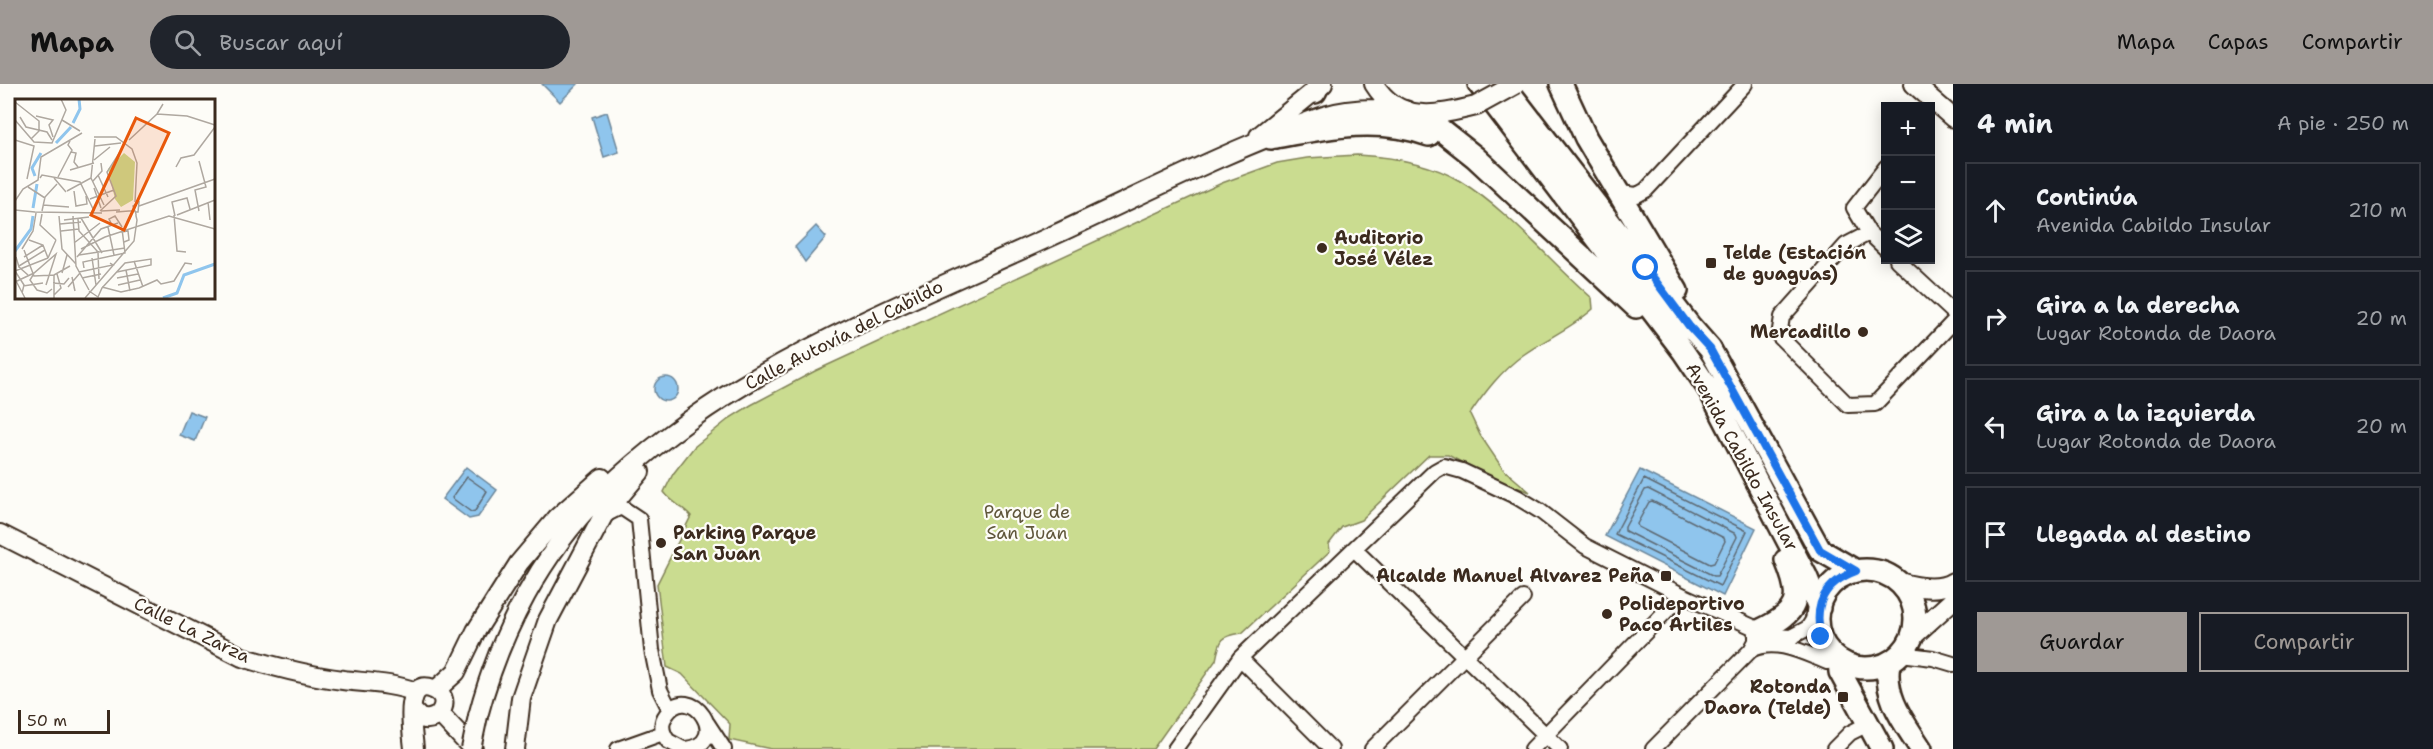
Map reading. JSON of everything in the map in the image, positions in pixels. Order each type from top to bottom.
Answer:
[{"type":"main road","points":[[1374,84],[1389,103],[1441,130],[1461,146],[1683,351]]},
{"type":"main road","name":"Avenida Cabildo Insular","points":[[1479,84],[1683,351],[1710,391],[1806,576],[1819,610]]},
{"type":"main road","name":"Avenida Cabildo Insular","points":[[1503,84],[1689,326],[1710,349],[1820,550],[1856,571]]},
{"type":"main road","name":"Calle Autovía del Cabildo","points":[[472,749],[485,688],[508,631],[528,592],[579,518],[605,490],[679,428],[742,386],[856,325],[1241,149],[1327,115],[1360,109],[1435,114],[1476,106],[1501,95],[1516,84]]},
{"type":"main road","points":[[1562,84],[1586,138],[1710,349]]},
{"type":"main road","points":[[1572,84],[1578,121]]},
{"type":"main road","points":[[1914,84],[1953,118]]},
{"type":"main road","name":"Calle Autovía del Cabildo","points":[[1241,149],[1319,87]]},
{"type":"main road","points":[[1271,138],[1331,126],[1372,125],[1410,128],[1461,146]]},
{"type":"main road","points":[[515,749],[521,698],[548,620],[603,516],[679,428]]},
{"type":"main road","points":[[436,690],[456,672],[476,630],[519,563],[557,518],[609,472],[679,428]]},
{"type":"main road","points":[[1758,630],[1783,619],[1796,601],[1794,579],[1784,555],[1771,508]]},
{"type":"main road","name":"Calle La Zarza","points":[[0,534],[242,657],[275,667],[341,680],[396,685],[414,701]]},
{"type":"main road","points":[[1953,582],[1946,587],[1917,587],[1899,582],[1886,574],[1871,571],[1856,571],[1843,576],[1832,584],[1824,595],[1818,623],[1821,637],[1828,650],[1850,666],[1876,668],[1901,652],[1953,600]]},
{"type":"main road","points":[[1899,582],[1914,608],[1915,622],[1887,675],[1892,701],[1921,749]]},
{"type":"main road","points":[[1838,659],[1840,672],[1882,749]]},
{"type":"main road","points":[[414,749],[414,701],[428,687],[436,690],[442,698],[440,714],[472,749]]},
{"type":"main road","points":[[414,701],[420,718],[431,719],[440,714]]},
{"type":"street","points":[[1620,193],[1636,195],[1646,190],[1745,84]]},
{"type":"street","points":[[1881,173],[1854,208],[1869,233],[1881,244]]},
{"type":"street","points":[[1869,233],[1846,245],[1782,318],[1779,336],[1848,405],[1875,404],[1953,322]]},
{"type":"street","points":[[1901,264],[1953,312]]},
{"type":"street","points":[[1175,749],[1240,658],[1435,471],[1444,466],[1461,471],[1517,497],[1540,511],[1586,546],[1684,596],[1773,636],[1791,637],[1808,628],[1819,610]]},
{"type":"street","points":[[603,516],[621,507],[639,519],[652,650],[660,690],[670,710]]},
{"type":"street","points":[[1354,549],[1560,749]]},
{"type":"street","points":[[1532,749],[1667,610],[1684,596]]},
{"type":"street","points":[[1372,749],[1523,598]]},
{"type":"street","points":[[1653,749],[1751,650],[1758,630]]},
{"type":"street","points":[[1751,650],[1761,645],[1771,644],[1799,651],[1827,662],[1838,659]]},
{"type":"street","points":[[1901,652],[1953,664]]},
{"type":"street","points":[[1240,658],[1331,749]]},
{"type":"street","points":[[667,741],[663,720],[670,710],[682,704],[695,707],[705,716],[724,749]]},
{"type":"street","points":[[618,749],[667,741],[684,749],[690,748],[696,746],[705,736],[707,723]]},
{"type":"street","points":[[1834,749],[1850,733],[1868,724]]},
{"type":"street","points":[[690,748],[696,749]]},
{"type":"green space","name":"Parque de San Juan","points":[[1357,155],[1383,157],[1424,165],[1460,181],[1512,221],[1592,298],[1593,309],[1515,361],[1494,382],[1470,414],[1480,435],[1503,469],[1530,492],[1491,478],[1448,455],[1429,455],[1361,520],[1342,527],[1329,544],[1330,551],[1242,633],[1226,637],[1220,643],[1216,660],[1153,749],[771,749],[729,740],[730,724],[682,674],[667,667],[657,584],[691,516],[664,492],[673,474],[694,447],[730,418],[815,371],[1222,183],[1277,163],[1307,158]]},
{"type":"water","points":[[542,84],[578,84],[560,102]]},
{"type":"water","points":[[607,112],[619,152],[604,157],[592,117]]},
{"type":"water","points":[[816,226],[826,237],[805,262],[795,247]]},
{"type":"water","points":[[666,377],[675,380],[678,389],[675,398],[666,401],[657,398],[654,389],[657,380]]},
{"type":"water","points":[[189,411],[205,417],[195,441],[179,435]]},
{"type":"water","points":[[466,467],[497,490],[478,517],[469,519],[442,499]]},
{"type":"water","points":[[1640,470],[1756,528],[1723,596],[1605,536]]},
{"type":"place","name":"Auditorio José Vélez","points":[[1322,248]]},
{"type":"place","name":"Telde (Estación de guaguas)","points":[[1711,263]]},
{"type":"place","name":"Mercadillo","points":[[1863,332]]},
{"type":"place","name":"Parking Parque San Juan","points":[[661,543]]},
{"type":"place","name":"Alcalde Manuel Alvarez Peña","points":[[1666,576]]},
{"type":"place","name":"Polideportivo Paco Artiles","points":[[1607,614]]},
{"type":"place","name":"Rotonda Daora (Telde)","points":[[1843,697]]},
{"type":"route","points":[[1646,268],[1689,326],[1710,349],[1820,550],[1856,571],[1832,584],[1824,595],[1819,608],[1818,623],[1821,637]]}]
